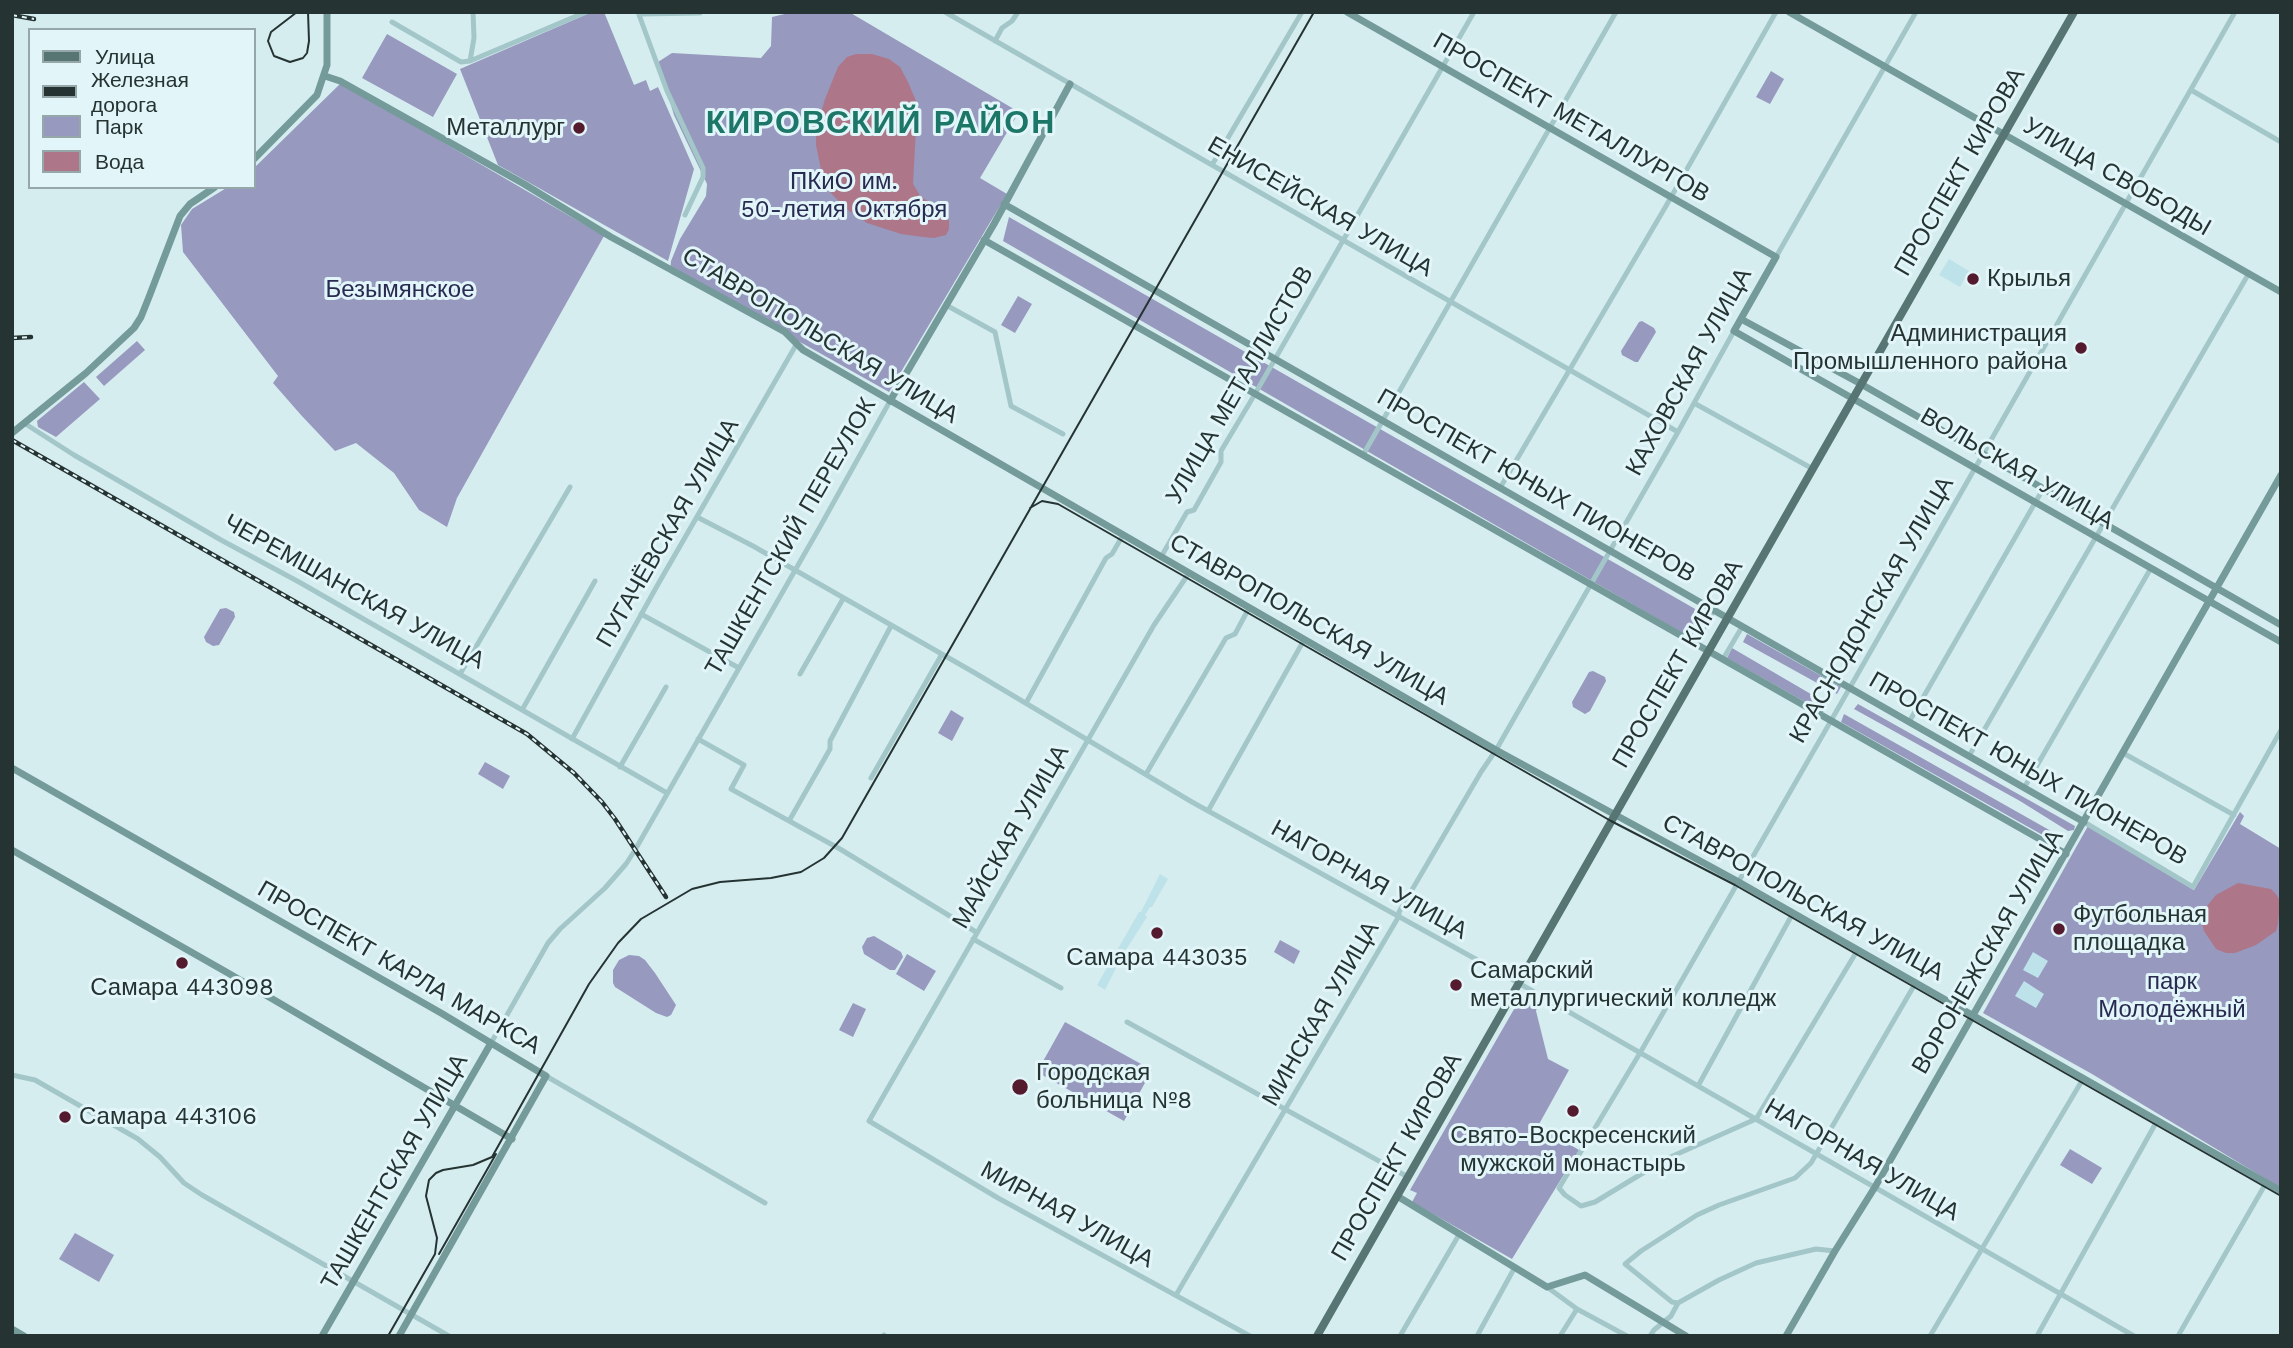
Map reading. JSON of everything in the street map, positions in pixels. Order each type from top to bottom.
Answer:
[{"type":"main road","name":"ПРОСПЕКТ КИРОВА","points":[[1317,1336],[2074,12]]},
{"type":"street","points":[[256,157],[317,95],[325,76],[327,12]]},
{"type":"street","points":[[470,61],[474,38],[473,12]]},
{"type":"street","points":[[392,22],[461,62],[470,61],[586,12]]},
{"type":"street","name":"ЕНИСЕЙСКАЯ УЛИЦА","points":[[944,12],[1678,432]]},
{"type":"street","points":[[995,41],[1002,28],[1012,21],[1018,12]]},
{"type":"street","points":[[1212,165],[1302,12]]},
{"type":"street","name":"ПРОСПЕКТ МЕТАЛЛУРГОВ","points":[[1347,12],[1776,257]]},
{"type":"street","name":"УЛИЦА МЕТАЛЛИСТОВ","points":[[1161,557],[1187,512],[1194,510],[1221,462],[1221,451],[1474,12]]},
{"type":"street","points":[[1363,455],[1616,12]]},
{"type":"street","points":[[1500,488],[1776,12]]},
{"type":"street","name":"УЛИЦА СВОБОДЫ","points":[[1789,12],[2281,292]]},
{"type":"street","name":"КАХОВСКАЯ УЛИЦА","points":[[1496,750],[1916,12]]},
{"type":"street","name":"КРАСНОДОНСКАЯ УЛИЦА","points":[[1756,1119],[1666,1159],[1595,1202],[1581,1206],[1559,1188],[1640,1053],[1850,688],[2235,12]]},
{"type":"street","points":[[685,215],[703,177],[703,168],[667,91],[639,13],[699,13]]},
{"type":"street","name":"СТАВРОПОЛЬСКАЯ УЛИЦА","points":[[325,76],[340,81],[524,184],[621,243],[785,332],[796,345],[890,401],[1496,750],[1737,881],[2281,1191]]},
{"type":"street","name":"ТАШКЕНТСКИЙ ПЕРЕУЛОК","points":[[668,792],[984,240],[1070,84]]},
{"type":"street","points":[[2191,90],[2281,142]]},
{"type":"street","points":[[12,433],[86,373],[134,328],[149,298],[180,216],[190,204],[212,189]]},
{"type":"street","name":"ПРОСПЕКТ ЮНЫХ ПИОНЕРОВ","points":[[1004,204],[2193,887],[2234,815]]},
{"type":"street","points":[[984,240],[2066,854]]},
{"type":"street","points":[[1969,756],[2249,273]]},
{"type":"street","points":[[946,305],[995,332],[1011,406],[1063,434]]},
{"type":"street","name":"ВОЛЬСКАЯ УЛИЦА","points":[[1741,319],[1861,384],[2281,625]]},
{"type":"street","name":"ВОЛЬСКАЯ УЛИЦА","points":[[1734,331],[2281,642]]},
{"type":"street","name":"ПУГАЧЁВСКАЯ УЛИЦА","points":[[572,738],[796,345]]},
{"type":"street","points":[[1695,403],[1813,469]]},
{"type":"street","name":"ЧЕРЕМШАНСКАЯ УЛИЦА","points":[[23,423],[221,540],[668,792]]},
{"type":"street","name":"ВОРОНЕЖСКАЯ УЛИЦА","points":[[1786,1336],[1875,1188],[2281,475]]},
{"type":"street","points":[[460,674],[570,487]]},
{"type":"street","points":[[1909,722],[2043,489]]},
{"type":"street","name":"НАГОРНАЯ УЛИЦА","points":[[696,517],[942,654],[1209,811],[1518,983],[2134,1336]]},
{"type":"street","points":[[1026,703],[1106,558],[1112,554],[1123,535]]},
{"type":"street","points":[[2024,788],[2151,568]]},
{"type":"street","name":"МАЙСКАЯ УЛИЦА","points":[[869,1121],[1154,625],[1189,573]]},
{"type":"street","points":[[522,710],[595,581]]},
{"type":"street","points":[[800,674],[843,599]]},
{"type":"street","points":[[1146,774],[1226,638],[1235,634],[1250,608]]},
{"type":"street","points":[[1695,644],[1714,610]]},
{"type":"street","points":[[641,614],[739,668]]},
{"type":"street","points":[[789,821],[830,749],[830,741],[891,626]]},
{"type":"street","points":[[1723,659],[1742,627]]},
{"type":"street","points":[[1209,811],[1304,640]]},
{"type":"street","points":[[871,778],[942,654]]},
{"type":"street","points":[[620,767],[666,687]]},
{"type":"street","points":[[2123,753],[2234,815],[2281,730]]},
{"type":"street","points":[[698,739],[744,765],[731,789],[842,850],[976,932]]},
{"type":"street","name":"МИНСКАЯ УЛИЦА","points":[[1176,1295],[1496,750]]},
{"type":"street","name":"ПРОСПЕКТ КАРЛА МАРКСА","points":[[12,768],[765,1203]]},
{"type":"street","name":"ТАШКЕНТСКАЯ УЛИЦА","points":[[322,1336],[548,943],[626,864],[668,792]]},
{"type":"street","points":[[12,850],[512,1139]]},
{"type":"street","points":[[1698,1086],[1793,913]]},
{"type":"street","points":[[972,939],[1061,988]]},
{"type":"street","points":[[1756,1119],[1857,951]]},
{"type":"street","points":[[1678,1303],[1672,1302],[1625,1264],[1650,1244],[1697,1215],[1795,1178],[1811,1163],[1915,984]]},
{"type":"street","points":[[1127,1022],[1408,1177]]},
{"type":"street","points":[[12,1075],[35,1080],[138,1139],[160,1157],[184,1183],[449,1336]]},
{"type":"street","points":[[399,1336],[546,1076]]},
{"type":"street","points":[[1930,1336],[2083,1079]]},
{"type":"street","name":"МИРНАЯ УЛИЦА","points":[[869,1121],[998,1198],[1250,1336]]},
{"type":"street","points":[[2037,1336],[2158,1121]]},
{"type":"street","points":[[2178,1336],[2266,1182]]},
{"type":"street","points":[[1397,1196],[1547,1287],[1577,1309],[1628,1336]]},
{"type":"street","points":[[1400,1336],[1460,1233]]},
{"type":"street","points":[[1650,1336],[1654,1329],[1671,1316],[1678,1303],[1756,1263],[1816,1249],[1835,1251]]},
{"type":"street","points":[[1477,1336],[1515,1267]]},
{"type":"street","points":[[1547,1287],[1585,1275],[1686,1336]]},
{"type":"street","points":[[1560,1336],[1577,1309]]},
{"type":"street","points":[[12,1329],[24,1336]]},
{"type":"green space","name":"Металлург","points":[[592,12],[604,12],[634,85],[646,80],[650,91],[658,87],[694,169],[668,261],[498,165],[460,69]]},
{"type":"green space","name":"ПКиО им. 50-летия Октября","points":[[793,12],[849,12],[1019,112],[980,178],[1007,194],[889,392],[736,306],[670,273],[671,261],[680,239],[706,196],[707,184],[674,115],[658,62],[672,53],[761,58],[771,46],[772,17]]},
{"type":"green space","points":[[387,34],[457,74],[433,117],[362,78]]},
{"type":"green space","points":[[1771,71],[1784,79],[1770,104],[1756,97]]},
{"type":"green space","name":"Безымянское","points":[[341,83],[604,236],[457,498],[447,527],[419,510],[394,473],[356,443],[335,451],[273,383],[278,376],[183,252],[181,225],[192,209],[225,189],[256,189],[256,166]]},
{"type":"green space","points":[[1009,217],[1704,614],[1691,638],[1003,241]]},
{"type":"green space","points":[[1018,296],[1032,304],[1015,333],[1001,325]]},
{"type":"green space","points":[[1642,321],[1656,332],[1638,362],[1635,362],[1622,355],[1621,351]]},
{"type":"green space","points":[[137,341],[145,350],[104,386],[96,377]]},
{"type":"green space","points":[[84,382],[100,399],[56,437],[38,427],[37,421]]},
{"type":"green space","points":[[226,608],[234,612],[235,617],[219,645],[213,646],[206,642],[204,637],[220,609]]},
{"type":"green space","points":[[1747,634],[1841,687],[1837,694],[1743,642]]},
{"type":"green space","points":[[1732,648],[1828,704],[1823,712],[1727,658]]},
{"type":"green space","points":[[1593,671],[1605,677],[1606,681],[1590,711],[1585,714],[1573,707],[1572,702],[1589,672]]},
{"type":"green space","points":[[1858,704],[2075,826],[2074,830],[2068,831],[2020,801],[1854,709]]},
{"type":"green space","points":[[951,710],[964,718],[952,741],[938,733]]},
{"type":"green space","points":[[1844,714],[2051,831],[2052,836],[2048,838],[1841,722]]},
{"type":"green space","points":[[485,762],[510,776],[503,789],[478,774]]},
{"type":"green space","name":"парк Молодёжный","points":[[2240,812],[2244,816],[2240,824],[2281,849],[2281,1188],[2092,1074],[1983,1013],[2088,826],[2194,890]]},
{"type":"green space","points":[[874,936],[901,952],[903,957],[895,970],[890,970],[864,954],[862,947],[867,938]]},
{"type":"green space","points":[[1280,940],[1300,951],[1294,964],[1274,952]]},
{"type":"green space","points":[[907,954],[936,971],[924,991],[896,974]]},
{"type":"green space","points":[[629,955],[645,960],[655,973],[676,1005],[671,1015],[667,1017],[656,1013],[615,987],[613,970],[619,960]]},
{"type":"green space","points":[[1526,1002],[1537,1008],[1548,1059],[1569,1070],[1538,1126],[1579,1150],[1512,1259],[1412,1202],[1417,1193],[1410,1190],[1517,1004]]},
{"type":"green space","points":[[853,1003],[866,1009],[853,1037],[839,1030]]},
{"type":"green space","points":[[1065,1022],[1152,1070],[1124,1121],[1037,1072]]},
{"type":"green space","points":[[2070,1149],[2102,1168],[2092,1184],[2060,1165]]},
{"type":"green space","points":[[75,1233],[114,1255],[99,1282],[59,1259]]},
{"type":"shaded area","points":[[1949,259],[1969,271],[1960,287],[1939,275]]},
{"type":"shaded area","points":[[1160,874],[1168,879],[1145,915],[1147,917],[1122,956],[1105,990],[1097,985],[1141,912]]},
{"type":"shaded area","points":[[2033,952],[2048,961],[2038,978],[2023,970]]},
{"type":"shaded area","points":[[2024,981],[2044,994],[2036,1008],[2015,996]]},
{"type":"water","points":[[872,54],[889,59],[900,67],[908,82],[917,110],[913,184],[921,197],[945,212],[949,221],[946,235],[934,238],[901,234],[867,223],[845,208],[824,184],[816,145],[816,130],[838,67],[847,57]]},
{"type":"water","points":[[2238,883],[2271,889],[2276,894],[2280,901],[2278,924],[2276,931],[2256,945],[2235,953],[2226,953],[2216,949],[2204,931],[2201,920],[2203,911],[2216,895]]},
{"type":"tram line","points":[[297,12],[271,32],[268,41],[274,56],[290,62],[303,58],[307,53],[308,12]]},
{"type":"tram line","points":[[388,1336],[435,1254],[437,1238],[426,1196],[429,1180],[443,1170],[473,1165],[492,1157],[589,984],[618,943],[641,919],[692,889],[720,882],[771,878],[801,872],[824,858],[842,838],[1314,12]]},
{"type":"tram line","points":[[1030,508],[1042,501],[1058,504],[1611,821],[1735,885],[2281,1196]]},
{"type":"tram line","points":[[439,1254],[496,1154]]},
{"type":"railway","points":[[12,15],[34,19]]},
{"type":"railway","points":[[12,338],[31,337]]},
{"type":"railway","points":[[12,440],[527,734],[574,773],[602,802],[666,897]]},
{"type":"place","name":"Металлург","points":[[579,128]]},
{"type":"place","name":"Крылья","points":[[1973,279]]},
{"type":"place","name":"Администрация Промышленного района","points":[[2081,348]]},
{"type":"place","name":"Футбольная площадка","points":[[2059,929]]},
{"type":"place","name":"Самара 443035","points":[[1157,933]]},
{"type":"place","name":"Самара 443098","points":[[182,963]]},
{"type":"place","name":"Самарский металлургический колледж","points":[[1456,985]]},
{"type":"place","name":"Городская больница №8","points":[[1020,1087]]},
{"type":"place","name":"Свято-Воскресенский мужской монастырь","points":[[1573,1111]]},
{"type":"place","name":"Самара 443106","points":[[65,1117]]},
{"type":"district","name":"КИРОВСКИЙ РАЙОН","points":[[881,124]]}]
